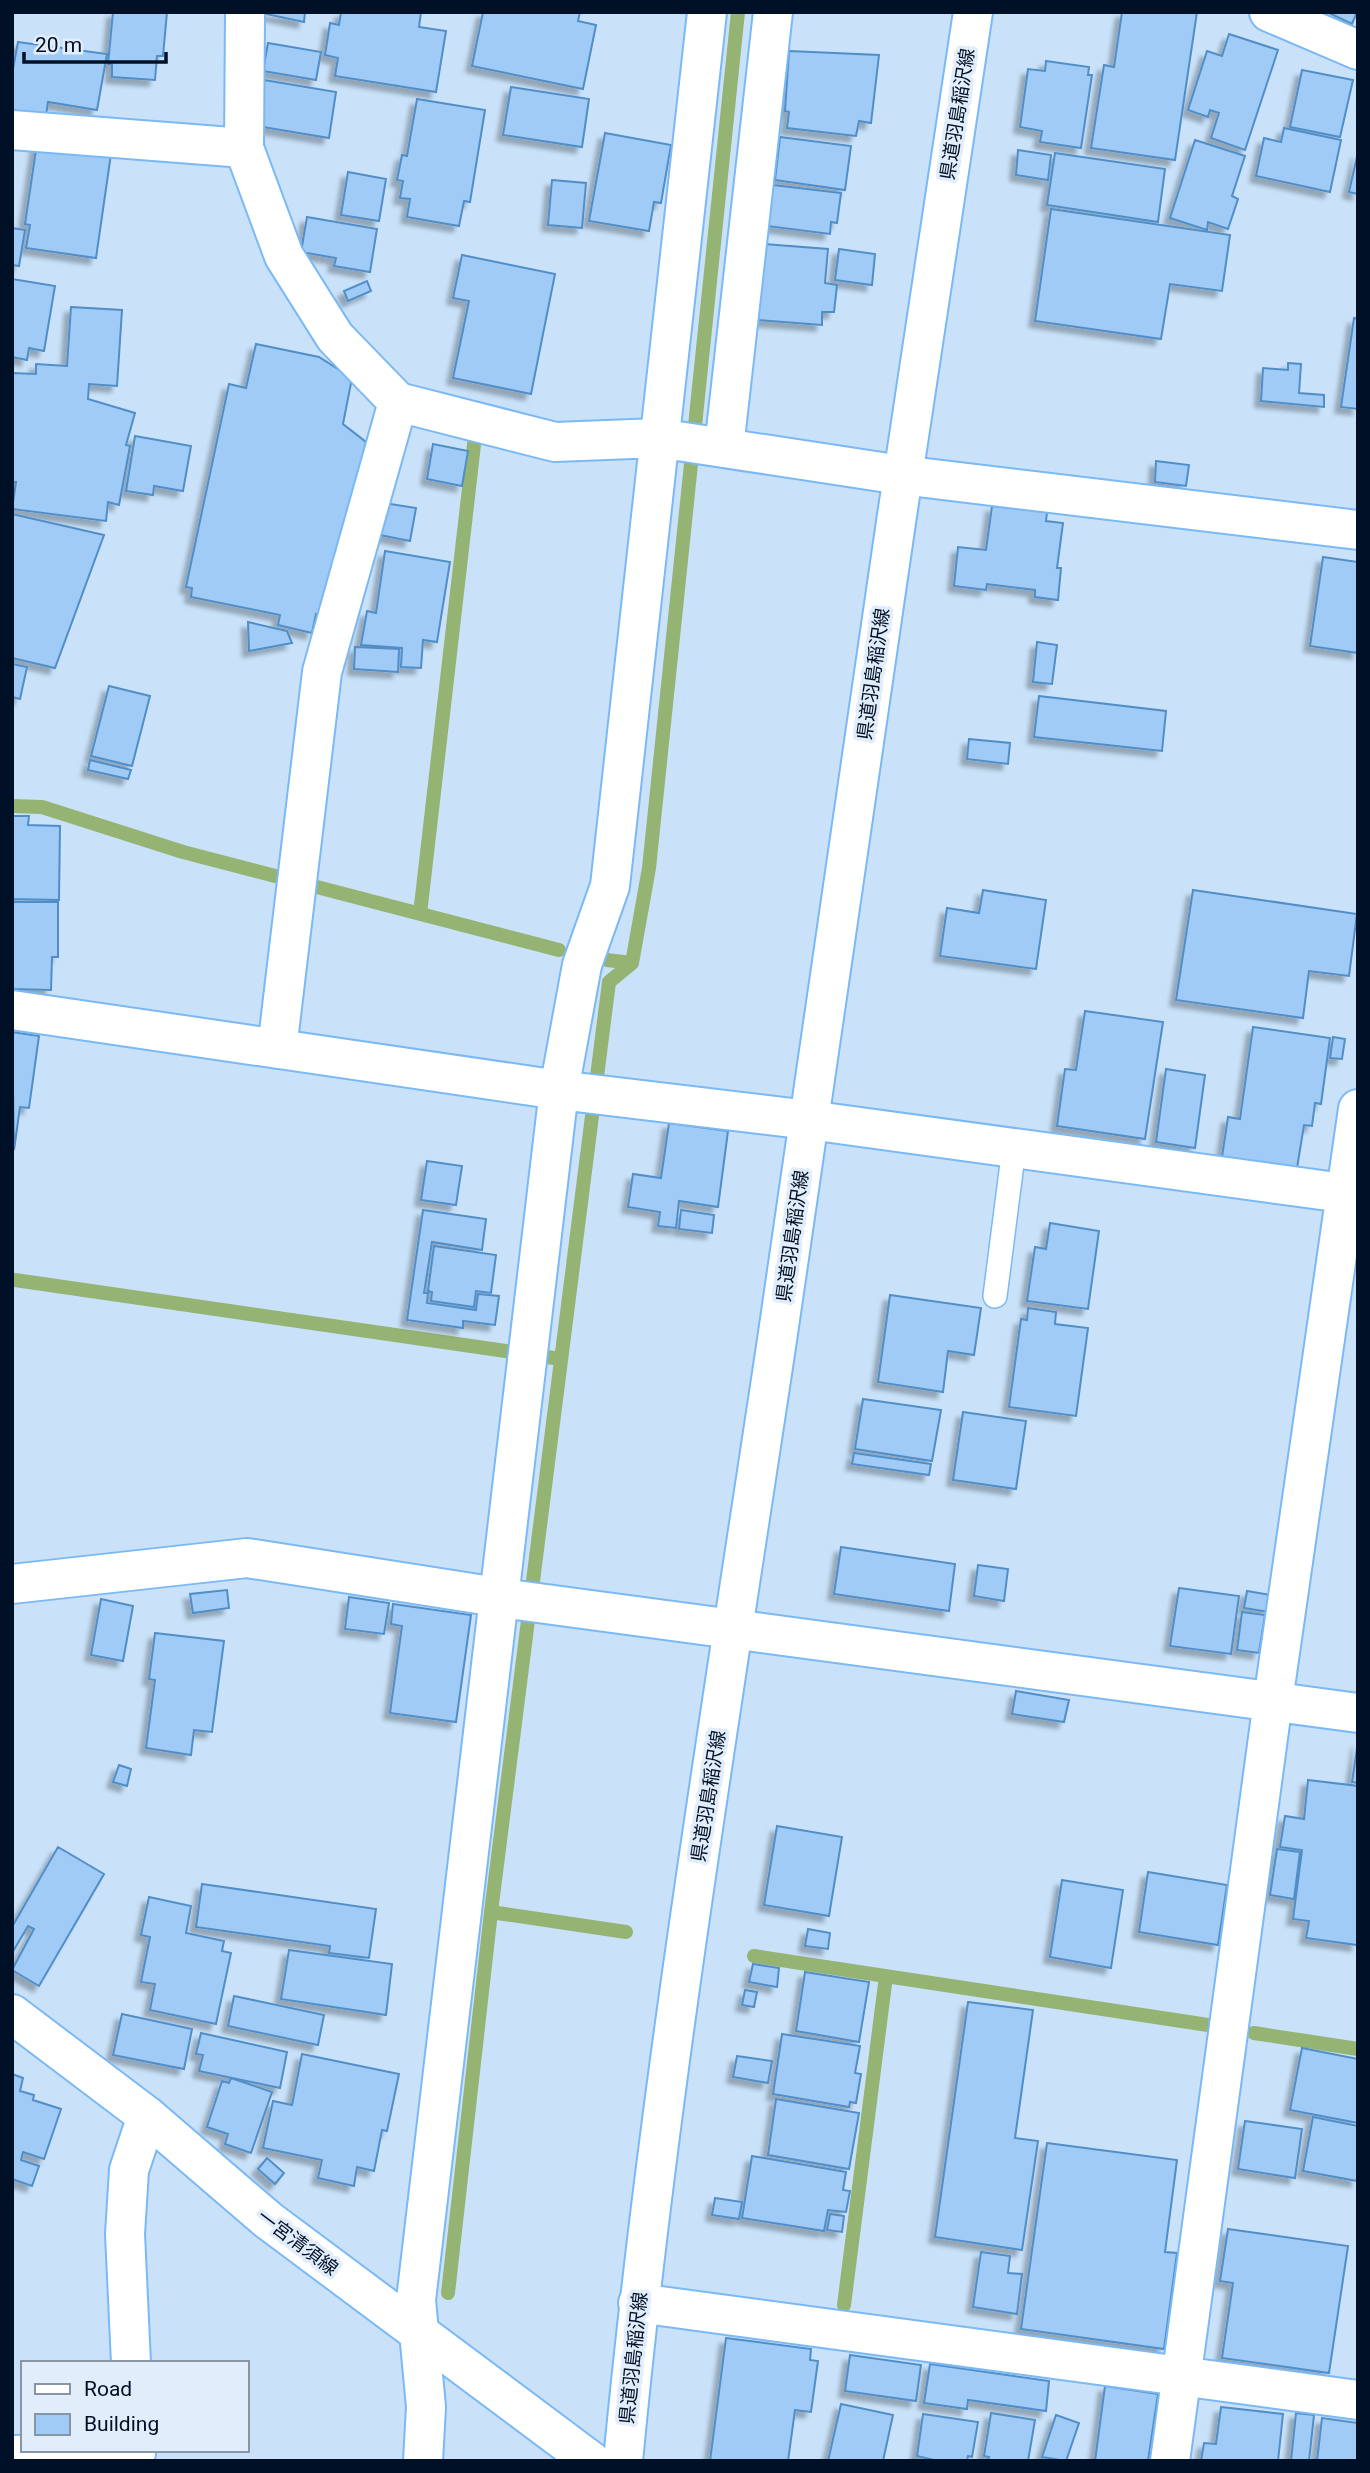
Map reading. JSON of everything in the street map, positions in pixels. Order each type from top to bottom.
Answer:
[{"type":"street","points":[[245,12],[244,148],[284,256],[335,337],[398,402],[555,442],[689,443],[901,475],[1358,530]]},
{"type":"street","points":[[689,443],[707,12]]},
{"type":"street","points":[[423,2461],[426,2406],[416,2300],[509,1599],[586,1093],[582,965],[610,886],[689,443],[773,12]]},
{"type":"street","name":"県道羽島稲沢線","points":[[623,2461],[638,2303],[691,1907],[809,1120],[901,475],[973,12]]},
{"type":"street","points":[[1269,12],[1358,50]]},
{"type":"street","points":[[12,130],[244,148]]},
{"type":"street","points":[[277,1049],[322,672],[398,402]]},
{"type":"street","points":[[12,1010],[586,1093],[809,1120],[1352,1194]]},
{"type":"street","points":[[1170,2461],[1273,1701],[1352,1194],[1358,1109]]},
{"type":"street","points":[[12,1584],[247,1558],[509,1599],[1358,1713]]},
{"type":"street","name":"一宮清須線","points":[[12,2014],[147,2116],[268,2220],[591,2461]]},
{"type":"street","points":[[131,2361],[125,2234],[129,2170],[147,2116]]},
{"type":"street","points":[[638,2303],[1358,2400]]},
{"type":"street","points":[[12,2455],[136,2455]]},
{"type":"lane","points":[[995,1296],[1014,1148]]},
{"type":"building","points":[[113,12],[167,12],[163,56],[157,56],[155,80],[112,77],[112,64],[108,64]]},
{"type":"building","points":[[257,12],[305,12],[304,22]]},
{"type":"building","points":[[341,12],[421,12],[419,27],[446,31],[436,92],[335,76],[338,58],[325,55],[330,23],[339,25]]},
{"type":"building","points":[[483,12],[580,12],[578,21],[596,25],[583,89],[472,66]]},
{"type":"building","points":[[1122,12],[1197,12],[1175,160],[1091,148],[1104,65],[1114,67]]},
{"type":"building","points":[[1327,12],[1357,12],[1352,24]]},
{"type":"building","points":[[1229,34],[1278,50],[1245,150],[1211,138],[1219,113],[1210,110],[1208,117],[1188,110],[1207,51],[1222,56]]},
{"type":"building","points":[[18,42],[107,54],[97,110],[48,102],[46,115],[12,110],[12,74]]},
{"type":"building","points":[[268,43],[321,52],[316,80],[263,71]]},
{"type":"building","points":[[789,51],[879,55],[871,123],[859,121],[856,136],[787,128],[789,112],[785,111]]},
{"type":"building","points":[[1046,61],[1089,67],[1088,75],[1092,75],[1081,148],[1040,142],[1042,131],[1020,127],[1028,69],[1045,71]]},
{"type":"building","points":[[1302,70],[1353,80],[1340,137],[1290,127]]},
{"type":"building","points":[[264,80],[336,92],[329,138],[257,126]]},
{"type":"building","points":[[511,87],[589,99],[582,147],[503,135]]},
{"type":"building","points":[[417,99],[485,110],[470,202],[464,201],[459,226],[407,217],[410,199],[400,198],[403,181],[397,180],[402,155],[407,156]]},
{"type":"building","points":[[1284,128],[1341,140],[1330,192],[1256,176],[1264,138],[1281,142]]},
{"type":"building","points":[[605,133],[671,145],[661,203],[654,202],[649,231],[589,221]]},
{"type":"building","points":[[780,137],[851,146],[845,190],[775,180]]},
{"type":"building","points":[[1195,140],[1245,156],[1232,196],[1238,199],[1228,229],[1208,222],[1207,230],[1170,218]]},
{"type":"building","points":[[37,143],[111,154],[96,258],[26,248],[30,225],[25,224]]},
{"type":"building","points":[[1018,150],[1051,155],[1048,180],[1016,175]]},
{"type":"building","points":[[1358,152],[1358,194],[1349,192]]},
{"type":"building","points":[[1055,153],[1165,169],[1158,222],[1047,205]]},
{"type":"building","points":[[348,172],[386,179],[379,221],[341,215]]},
{"type":"building","points":[[552,180],[586,183],[582,228],[548,225]]},
{"type":"building","points":[[773,185],[841,193],[837,223],[831,222],[830,234],[767,226]]},
{"type":"building","points":[[1051,209],[1230,235],[1222,291],[1170,284],[1161,339],[1035,321]]},
{"type":"building","points":[[307,217],[377,229],[370,272],[334,266],[336,258],[301,252]]},
{"type":"building","points":[[12,228],[25,230],[19,266],[12,265]]},
{"type":"building","points":[[764,244],[828,249],[825,283],[837,285],[834,312],[822,312],[822,325],[758,320]]},
{"type":"building","points":[[839,249],[875,254],[872,285],[835,280]]},
{"type":"building","points":[[462,255],[555,274],[531,394],[453,378],[469,301],[453,298]]},
{"type":"building","points":[[12,279],[55,286],[44,351],[29,348],[27,360],[12,357]]},
{"type":"building","points":[[367,281],[371,291],[348,301],[344,291]]},
{"type":"building","points":[[71,307],[122,310],[117,386],[89,384],[88,399],[135,413],[126,445],[130,446],[119,505],[108,502],[106,521],[12,509],[16,482],[12,482],[12,373],[36,374],[36,364],[67,366]]},
{"type":"building","points":[[1354,318],[1358,319],[1358,409],[1341,407]]},
{"type":"building","points":[[256,344],[319,357],[352,378],[343,424],[366,442],[336,584],[322,615],[316,614],[312,633],[278,625],[280,615],[191,597],[192,588],[186,587],[229,384],[246,388]]},
{"type":"building","points":[[1288,363],[1301,364],[1299,393],[1324,395],[1324,407],[1261,401],[1263,368],[1288,370]]},
{"type":"building","points":[[135,436],[191,446],[183,491],[154,486],[153,495],[126,491]]},
{"type":"building","points":[[433,444],[468,451],[462,486],[427,479]]},
{"type":"building","points":[[1156,461],[1189,465],[1186,486],[1155,482]]},
{"type":"building","points":[[384,503],[416,508],[410,541],[380,535]]},
{"type":"building","points":[[992,506],[1047,512],[1046,521],[1063,523],[1057,568],[1061,568],[1058,600],[1035,597],[1035,590],[987,584],[986,590],[954,586],[958,547],[986,550]]},
{"type":"building","points":[[12,514],[104,535],[55,668],[12,658]]},
{"type":"building","points":[[385,551],[450,562],[437,642],[423,640],[421,668],[401,667],[402,648],[361,645],[367,611],[376,613]]},
{"type":"building","points":[[1323,557],[1358,562],[1358,653],[1310,646]]},
{"type":"building","points":[[248,622],[287,631],[292,643],[249,651]]},
{"type":"building","points":[[1037,642],[1057,645],[1052,684],[1033,682]]},
{"type":"building","points":[[355,647],[399,649],[398,672],[354,669]]},
{"type":"building","points":[[12,664],[27,667],[20,699],[12,697]]},
{"type":"building","points":[[109,686],[150,696],[132,766],[91,756]]},
{"type":"building","points":[[1039,696],[1166,711],[1162,751],[1034,737]]},
{"type":"building","points":[[969,739],[1010,743],[1008,764],[967,759]]},
{"type":"building","points":[[90,760],[131,770],[128,779],[88,770]]},
{"type":"building","points":[[12,816],[29,816],[28,825],[60,826],[59,900],[12,899]]},
{"type":"building","points":[[983,890],[1046,900],[1036,969],[940,956],[947,908],[979,913]]},
{"type":"building","points":[[1193,890],[1357,914],[1349,976],[1309,971],[1303,1018],[1176,1000]]},
{"type":"building","points":[[12,902],[58,902],[58,957],[52,957],[51,990],[12,989]]},
{"type":"building","points":[[1085,1011],[1163,1022],[1145,1139],[1057,1126],[1065,1069],[1076,1070]]},
{"type":"building","points":[[1253,1027],[1330,1038],[1321,1104],[1315,1103],[1312,1126],[1304,1125],[1297,1168],[1222,1157],[1228,1117],[1240,1119]]},
{"type":"building","points":[[12,1032],[39,1036],[29,1108],[20,1107],[14,1150]]},
{"type":"building","points":[[1333,1037],[1345,1039],[1342,1059],[1330,1058]]},
{"type":"building","points":[[1166,1069],[1205,1075],[1195,1148],[1156,1142]]},
{"type":"building","points":[[669,1123],[728,1131],[718,1207],[679,1201],[676,1228],[658,1226],[660,1212],[628,1207],[633,1174],[661,1178]]},
{"type":"building","points":[[427,1161],[462,1166],[456,1205],[421,1200]]},
{"type":"building","points":[[423,1210],[486,1219],[482,1250],[432,1242],[424,1293],[428,1293],[427,1303],[476,1310],[478,1294],[499,1296],[495,1325],[463,1321],[463,1328],[407,1320]]},
{"type":"building","points":[[681,1210],[714,1215],[712,1233],[679,1229]]},
{"type":"building","points":[[1050,1223],[1099,1231],[1088,1309],[1027,1301],[1035,1247],[1046,1249]]},
{"type":"building","points":[[434,1246],[496,1255],[491,1293],[476,1291],[474,1307],[431,1301],[432,1292],[428,1291]]},
{"type":"building","points":[[890,1295],[981,1308],[974,1355],[948,1351],[943,1392],[878,1382]]},
{"type":"building","points":[[1028,1308],[1056,1312],[1055,1324],[1088,1328],[1076,1416],[1009,1407],[1021,1319],[1027,1320]]},
{"type":"building","points":[[863,1399],[941,1410],[932,1461],[855,1449]]},
{"type":"building","points":[[963,1412],[1026,1421],[1016,1489],[953,1480]]},
{"type":"building","points":[[854,1453],[931,1464],[929,1475],[852,1464]]},
{"type":"building","points":[[841,1547],[955,1564],[949,1611],[834,1594]]},
{"type":"building","points":[[978,1565],[1008,1569],[1004,1601],[974,1596]]},
{"type":"building","points":[[1179,1588],[1239,1596],[1231,1654],[1170,1646]]},
{"type":"building","points":[[227,1590],[229,1608],[193,1613],[190,1594]]},
{"type":"building","points":[[1247,1591],[1271,1595],[1269,1612],[1244,1608]]},
{"type":"building","points":[[349,1597],[389,1603],[384,1634],[345,1629]]},
{"type":"building","points":[[101,1599],[133,1606],[123,1661],[91,1655]]},
{"type":"building","points":[[393,1604],[471,1615],[456,1722],[390,1713],[402,1626],[391,1624]]},
{"type":"building","points":[[1242,1612],[1265,1615],[1259,1653],[1237,1650]]},
{"type":"building","points":[[155,1633],[224,1641],[212,1732],[194,1730],[191,1755],[146,1748],[155,1680],[149,1679]]},
{"type":"building","points":[[1016,1691],[1069,1700],[1064,1722],[1012,1714]]},
{"type":"building","points":[[1358,1742],[1358,1783],[1352,1782]]},
{"type":"building","points":[[119,1765],[131,1769],[127,1786],[113,1782]]},
{"type":"building","points":[[1308,1780],[1358,1786],[1357,1945],[1306,1938],[1309,1921],[1293,1919],[1302,1850],[1280,1847],[1285,1816],[1304,1819]]},
{"type":"building","points":[[777,1826],[842,1837],[829,1916],[764,1905]]},
{"type":"building","points":[[58,1847],[104,1874],[39,1986],[12,1970],[34,1929],[28,1926],[12,1953],[12,1927]]},
{"type":"building","points":[[1277,1849],[1300,1852],[1294,1899],[1270,1895]]},
{"type":"building","points":[[1148,1872],[1227,1885],[1218,1945],[1139,1932]]},
{"type":"building","points":[[1062,1880],[1123,1890],[1111,1968],[1050,1957]]},
{"type":"building","points":[[202,1884],[376,1909],[369,1958],[329,1953],[330,1946],[196,1927]]},
{"type":"building","points":[[149,1897],[191,1906],[186,1933],[224,1941],[222,1951],[231,1953],[216,2024],[150,2010],[155,1984],[141,1982],[150,1937],[141,1935]]},
{"type":"building","points":[[808,1929],[830,1933],[828,1949],[805,1946]]},
{"type":"building","points":[[289,1950],[392,1964],[386,2015],[281,1999]]},
{"type":"building","points":[[753,1964],[779,1968],[777,1987],[749,1982]]},
{"type":"building","points":[[805,1972],[869,1982],[859,2042],[796,2031]]},
{"type":"building","points":[[745,1990],[757,1992],[754,2007],[742,2005]]},
{"type":"building","points":[[234,1996],[324,2015],[318,2045],[228,2026]]},
{"type":"building","points":[[968,2002],[1033,2010],[1015,2138],[1038,2141],[1022,2250],[935,2237]]},
{"type":"building","points":[[122,2014],[192,2029],[184,2069],[113,2055]]},
{"type":"building","points":[[201,2033],[287,2052],[280,2088],[199,2071],[203,2055],[196,2054]]},
{"type":"building","points":[[782,2034],[860,2046],[855,2073],[861,2074],[856,2103],[850,2102],[849,2107],[773,2094]]},
{"type":"building","points":[[1302,2048],[1358,2059],[1358,2123],[1290,2110]]},
{"type":"building","points":[[302,2054],[399,2074],[387,2131],[382,2130],[374,2171],[357,2167],[354,2186],[318,2178],[322,2160],[263,2148],[273,2101],[292,2105]]},
{"type":"building","points":[[737,2056],[772,2061],[768,2083],[733,2077]]},
{"type":"building","points":[[12,2074],[23,2078],[20,2091],[34,2095],[33,2100],[61,2109],[44,2159],[23,2152],[21,2160],[39,2166],[32,2186],[12,2179]]},
{"type":"building","points":[[231,2078],[272,2092],[251,2153],[225,2144],[228,2134],[207,2127],[222,2081],[229,2083]]},
{"type":"building","points":[[776,2099],[859,2113],[849,2169],[768,2155]]},
{"type":"building","points":[[1313,2117],[1358,2126],[1357,2181],[1303,2171]]},
{"type":"building","points":[[1245,2121],[1302,2129],[1295,2178],[1238,2169]]},
{"type":"building","points":[[1047,2143],[1177,2160],[1165,2252],[1177,2253],[1164,2349],[1021,2329]]},
{"type":"building","points":[[752,2156],[846,2172],[843,2190],[850,2191],[846,2212],[828,2210],[824,2231],[742,2218]]},
{"type":"building","points":[[267,2158],[284,2173],[275,2184],[258,2169]]},
{"type":"building","points":[[715,2198],[742,2202],[739,2219],[712,2215]]},
{"type":"building","points":[[830,2214],[844,2216],[842,2232],[827,2230]]},
{"type":"building","points":[[1228,2229],[1348,2246],[1329,2373],[1222,2358],[1233,2283],[1220,2281]]},
{"type":"building","points":[[981,2252],[1010,2256],[1008,2273],[1022,2274],[1017,2314],[973,2307]]},
{"type":"building","points":[[726,2338],[811,2349],[810,2360],[818,2361],[811,2412],[795,2410],[788,2461],[710,2461]]},
{"type":"building","points":[[850,2355],[921,2365],[916,2401],[845,2391]]},
{"type":"building","points":[[930,2364],[1049,2381],[1046,2411],[968,2400],[967,2409],[924,2403]]},
{"type":"building","points":[[1105,2386],[1158,2394],[1148,2461],[1095,2461]]},
{"type":"building","points":[[841,2404],[893,2415],[883,2461],[828,2461]]},
{"type":"building","points":[[1221,2407],[1283,2414],[1278,2461],[1201,2461],[1204,2443],[1216,2444]]},
{"type":"building","points":[[991,2413],[1035,2420],[1028,2461],[988,2461],[989,2457],[984,2456]]},
{"type":"building","points":[[1296,2413],[1314,2415],[1309,2461],[1291,2461]]},
{"type":"building","points":[[923,2414],[978,2422],[972,2457],[968,2456],[967,2461],[938,2461],[917,2456]]},
{"type":"building","points":[[1056,2415],[1079,2423],[1066,2461],[1042,2457]]},
{"type":"building","points":[[1322,2418],[1358,2423],[1358,2461],[1317,2461]]},
{"type":"waterway","points":[[448,2293],[491,1912],[609,982],[632,963],[649,868],[738,12]]},
{"type":"waterway","points":[[420,914],[475,436]]},
{"type":"waterway","points":[[12,806],[42,807],[183,852],[283,878]]},
{"type":"waterway","points":[[313,886],[559,950]]},
{"type":"waterway","points":[[607,960],[632,963]]},
{"type":"waterway","points":[[15,1280],[561,1359]]},
{"type":"waterway","points":[[491,1912],[626,1932]]},
{"type":"waterway","points":[[754,1956],[1208,2025]]},
{"type":"waterway","points":[[844,2305],[886,1976]]},
{"type":"waterway","points":[[1254,2033],[1358,2049]]}]
